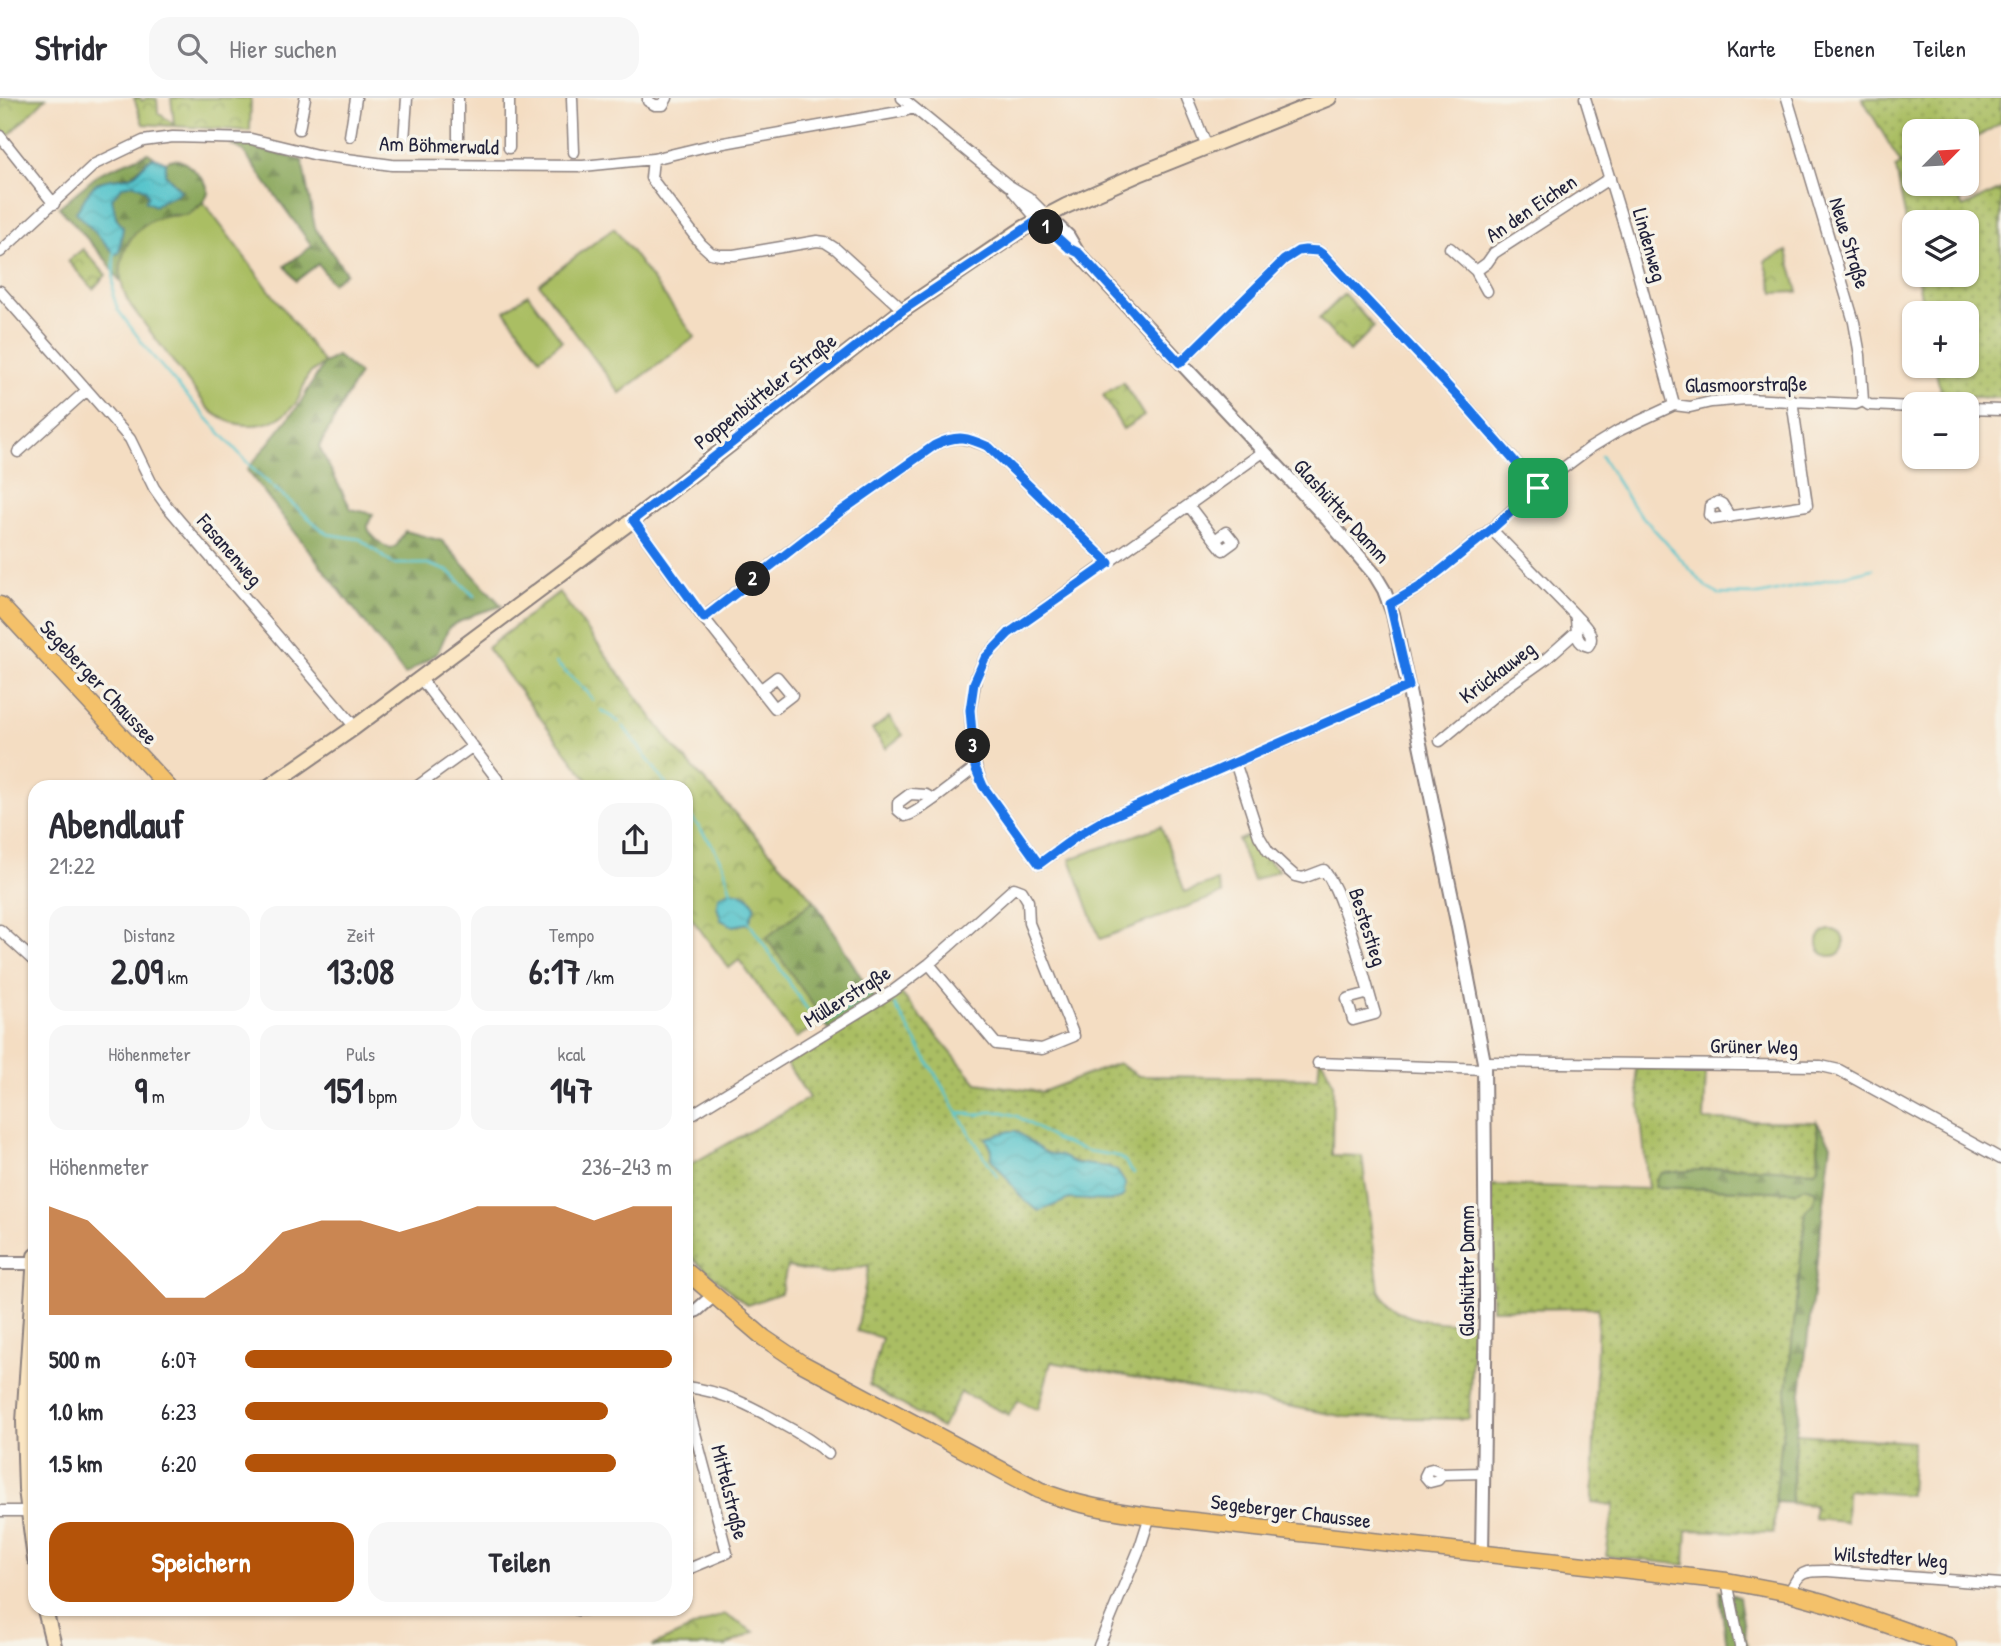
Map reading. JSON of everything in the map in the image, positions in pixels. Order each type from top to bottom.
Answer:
[{"type":"main road","name":"Poppenbütteler Straße","points":[[279,780],[421,679],[633,520],[903,310],[1042,218],[1139,174],[1329,98]]},
{"type":"main road","name":"Segeberger Chaussee","points":[[0,606],[162,780]]},
{"type":"main road","name":"Segeberger Chaussee","points":[[693,1277],[764,1338],[801,1363],[1039,1490],[1081,1503],[1150,1516],[1727,1581],[1826,1603],[1948,1646]]},
{"type":"main road","points":[[28,1349],[25,1386],[28,1431]]},
{"type":"main road","points":[[46,1616],[54,1646]]},
{"type":"street","points":[[299,129],[305,98]]},
{"type":"street","points":[[350,136],[356,98]]},
{"type":"street","points":[[404,141],[407,98]]},
{"type":"street","points":[[458,98],[458,144]]},
{"type":"street","points":[[509,98],[509,148]]},
{"type":"street","points":[[572,98],[574,152]]},
{"type":"street","points":[[648,98],[655,106],[663,105],[667,98]]},
{"type":"street","name":"Glashütter Damm","points":[[902,98],[1009,185],[1020,201],[1042,218],[1069,248],[1079,253],[1328,520],[1374,575],[1390,604],[1409,686],[1484,1066],[1486,1301],[1482,1554]]},
{"type":"street","points":[[1186,98],[1207,147]]},
{"type":"street","name":"Lindenweg","points":[[1585,98],[1633,254],[1674,405]]},
{"type":"street","name":"Neue Straße","points":[[1787,98],[1853,322],[1860,355],[1863,401]]},
{"type":"street","name":"Am Böhmerwald","points":[[0,253],[94,164],[143,141],[173,137],[251,139],[317,155],[392,165],[583,166],[653,159],[707,146],[904,111],[913,107]]},
{"type":"street","points":[[0,136],[54,204]]},
{"type":"street","points":[[653,159],[650,178],[711,253],[734,256],[817,240],[825,242],[903,310]]},
{"type":"street","name":"An den Eichen","points":[[1476,271],[1487,263],[1494,253],[1610,178]]},
{"type":"street","name":"An den Eichen","points":[[1450,248],[1476,271],[1487,291]]},
{"type":"street","points":[[1180,363],[1284,260],[1298,251],[1318,251],[1339,269],[1461,400],[1538,488]]},
{"type":"street","name":"Fasanenweg","points":[[0,291],[130,439],[154,488],[166,505],[355,727]]},
{"type":"street","points":[[18,452],[87,390]]},
{"type":"street","name":"Glasmoorstraße","points":[[1390,604],[1418,588],[1538,488],[1590,449],[1618,431],[1674,405],[1690,407],[1746,399],[1857,404],[1863,401],[1869,405],[1902,406]]},
{"type":"street","points":[[1730,517],[1807,505],[1792,400]]},
{"type":"street","points":[[1979,409],[2001,410]]},
{"type":"street","points":[[704,618],[840,512],[935,445],[948,439],[964,437],[989,447],[1109,563]]},
{"type":"street","points":[[1263,452],[1009,633],[985,658],[974,683],[970,710],[975,767],[983,786],[1039,864],[1102,821],[1409,686]]},
{"type":"street","points":[[1189,506],[1215,540]]},
{"type":"street","points":[[633,520],[760,690]]},
{"type":"street","points":[[1492,529],[1575,615],[1592,635],[1591,644],[1585,646],[1581,643],[1576,632],[1578,624],[1575,615]]},
{"type":"street","name":"Krückauweg","points":[[1440,741],[1499,692],[1547,658],[1576,632]]},
{"type":"street","points":[[421,679],[498,780]]},
{"type":"street","points":[[426,780],[473,746]]},
{"type":"street","name":"Bestestieg","points":[[1235,762],[1259,836],[1268,850],[1295,876],[1303,878],[1324,870],[1332,880],[1369,993]]},
{"type":"street","points":[[933,799],[975,767]]},
{"type":"street","name":"Müllerstraße","points":[[693,1114],[893,991],[929,964],[1014,888],[1022,891],[1028,901],[1030,923],[1074,1036],[1042,1049],[996,1044],[929,964]]},
{"type":"street","points":[[0,930],[28,956]]},
{"type":"street","points":[[1318,1063],[1484,1066]]},
{"type":"street","name":"Grüner Weg","points":[[1484,1066],[1821,1066],[1839,1070],[2001,1159]]},
{"type":"street","points":[[0,1263],[28,1263]]},
{"type":"street","points":[[693,1311],[713,1296]]},
{"type":"street","points":[[693,1388],[724,1396],[756,1409],[816,1443],[828,1454]]},
{"type":"street","name":"Mittelstraße","points":[[693,1425],[727,1553],[693,1567]]},
{"type":"street","points":[[1442,1474],[1483,1474]]},
{"type":"street","points":[[0,1511],[28,1511]]},
{"type":"street","points":[[1099,1646],[1150,1516]]},
{"type":"street","name":"Wilstedter Weg","points":[[1790,1593],[1795,1579],[1807,1571],[2001,1584]]},
{"type":"street","points":[[1727,1581],[1740,1646]]},
{"type":"green space","points":[[0,98],[46,98],[8,136],[0,128]]},
{"type":"green space","points":[[134,98],[140,98],[142,101],[147,98],[157,99],[158,113],[174,124],[171,98],[251,98],[250,131],[143,124]]},
{"type":"green space","points":[[1862,98],[2001,98],[2001,123],[1979,136],[1979,119],[1902,119],[1902,196],[1958,196],[1963,207],[2001,189],[2001,398],[1979,397],[1979,392],[1940,392],[1937,378],[1979,378],[1979,301],[1922,301],[1919,287],[1979,287],[1979,210],[1904,210],[1896,168],[1901,164]]},
{"type":"green space","points":[[251,139],[256,149],[302,160],[315,228],[346,273],[332,283],[318,264],[296,281],[285,266],[312,246],[243,151],[232,145]]},
{"type":"green space","points":[[148,153],[154,157],[132,175],[99,182],[77,211],[115,254],[119,253],[123,227],[115,213],[112,197],[123,186],[134,183],[146,189],[148,196],[160,201],[178,195],[178,187],[165,174],[166,162],[175,159],[198,174],[206,184],[208,192],[205,200],[187,214],[168,215],[154,220],[136,233],[122,261],[121,283],[107,261],[59,207],[100,173]]},
{"type":"green space","points":[[204,203],[324,363],[307,377],[296,403],[287,412],[265,423],[253,425],[229,421],[208,408],[125,295],[122,258],[133,236],[153,220],[188,214]]},
{"type":"green space","points":[[614,228],[695,337],[620,393],[539,284]]},
{"type":"green space","points":[[83,249],[106,275],[93,289],[68,261]]},
{"type":"green space","points":[[1787,251],[1798,292],[1774,293],[1765,261]]},
{"type":"green space","points":[[528,294],[562,341],[540,358],[505,311]]},
{"type":"green space","points":[[1344,294],[1374,327],[1349,352],[1319,319]]},
{"type":"green space","points":[[337,356],[359,374],[319,447],[351,509],[373,514],[368,523],[369,530],[377,540],[391,549],[397,545],[405,531],[442,541],[502,606],[475,614],[449,627],[438,652],[405,675],[247,470],[299,405],[324,363]]},
{"type":"green space","points":[[1123,382],[1144,416],[1123,429],[1103,395]]},
{"type":"green space","points":[[559,592],[675,748],[814,900],[766,938],[824,1021],[796,1038],[739,960],[729,968],[693,920],[693,780],[588,780],[487,648]]},
{"type":"green space","points":[[889,717],[903,735],[886,748],[872,730]]},
{"type":"green space","points":[[1161,826],[1185,892],[1217,881],[1222,894],[1100,939],[1070,859]]},
{"type":"green space","points":[[1253,834],[1269,862],[1279,870],[1253,881],[1238,840]]},
{"type":"green space","points":[[814,900],[883,1009],[832,1036],[766,938]]},
{"type":"green space","points":[[1831,930],[1840,934],[1844,943],[1840,952],[1831,956],[1822,952],[1818,943],[1822,934]]},
{"type":"green space","points":[[899,991],[977,1083],[1042,1092],[1118,1063],[1139,1076],[1318,1078],[1320,1056],[1333,1082],[1332,1155],[1362,1156],[1379,1290],[1389,1305],[1407,1316],[1429,1321],[1473,1324],[1469,1419],[1346,1417],[1051,1362],[1038,1410],[1018,1400],[1009,1415],[961,1392],[942,1428],[869,1385],[882,1338],[857,1331],[869,1265],[827,1274],[787,1267],[781,1293],[747,1305],[693,1259],[693,1163],[809,1098],[787,1064],[883,1009]],"holes":[[[1016,1131],[1039,1149],[1082,1164],[1117,1171],[1125,1183],[1123,1195],[1069,1199],[1039,1211],[993,1161],[992,1150],[986,1138]]]},
{"type":"green space","points":[[1636,1068],[1706,1070],[1704,1120],[1817,1122],[1819,1165],[1815,1171],[1737,1167],[1662,1173],[1657,1178],[1656,1187],[1796,1192],[1804,1187],[1816,1193],[1813,1204],[1806,1210],[1773,1533],[1687,1530],[1685,1565],[1606,1556],[1614,1505],[1592,1503],[1598,1308],[1492,1309],[1491,1185],[1648,1189]]},
{"type":"green space","points":[[1817,1122],[1831,1144],[1796,1434],[1791,1503],[1775,1502],[1806,1210],[1813,1204],[1816,1193],[1804,1187],[1796,1192],[1655,1187],[1657,1178],[1662,1173],[1737,1167],[1815,1171],[1819,1165]]},
{"type":"green space","points":[[1796,1434],[1913,1442],[1910,1495],[1847,1490],[1846,1522],[1814,1519],[1814,1505],[1791,1503]]},
{"type":"green space","points":[[1719,1590],[1739,1597],[1747,1646],[1727,1646]]},
{"type":"green space","points":[[724,1614],[754,1632],[726,1646],[652,1646]]},
{"type":"water","points":[[154,157],[166,162],[165,174],[181,191],[155,206],[145,201],[148,196],[145,189],[134,184],[123,186],[112,198],[116,218],[123,227],[119,253],[115,254],[76,212],[96,184],[133,175]]},
{"type":"water","points":[[730,891],[745,895],[753,902],[755,906],[749,923],[733,926],[721,920],[717,906],[718,896]]},
{"type":"water","points":[[1016,1131],[1046,1153],[1075,1163],[1109,1167],[1117,1171],[1125,1183],[1124,1195],[1111,1201],[1069,1199],[1040,1211],[1020,1195],[992,1160],[992,1150],[986,1138]]},
{"type":"waterway","points":[[114,251],[113,295],[118,310],[150,353],[256,472],[327,534],[360,539],[393,564],[428,564],[450,572],[474,596]]},
{"type":"waterway","points":[[1601,456],[1632,505],[1707,588],[1718,594],[1759,595],[1873,569]]},
{"type":"waterway","points":[[556,663],[593,700]]},
{"type":"waterway","points":[[601,710],[619,722]]},
{"type":"waterway","points":[[623,726],[663,780]]},
{"type":"waterway","points":[[693,819],[713,846],[724,867],[731,892]]},
{"type":"waterway","points":[[748,921],[819,1027],[871,993]]},
{"type":"waterway","points":[[895,1005],[998,1177]]},
{"type":"waterway","points":[[960,1113],[977,1115],[1003,1112],[1017,1116],[1056,1140],[1088,1151],[1118,1156],[1134,1173]]},
{"type":"route","points":[[1038,220],[1069,248],[1079,253],[1180,363],[1284,260],[1298,251],[1318,251],[1339,269],[1377,313],[1461,400],[1538,488],[1445,567],[1418,588],[1390,604],[1409,686],[1102,821],[1039,864],[983,786],[975,767],[970,710],[974,683],[985,658],[1009,633],[1109,563],[989,447],[964,437],[948,439],[935,445],[840,512],[704,618],[633,520],[903,310],[1038,220]]}]
